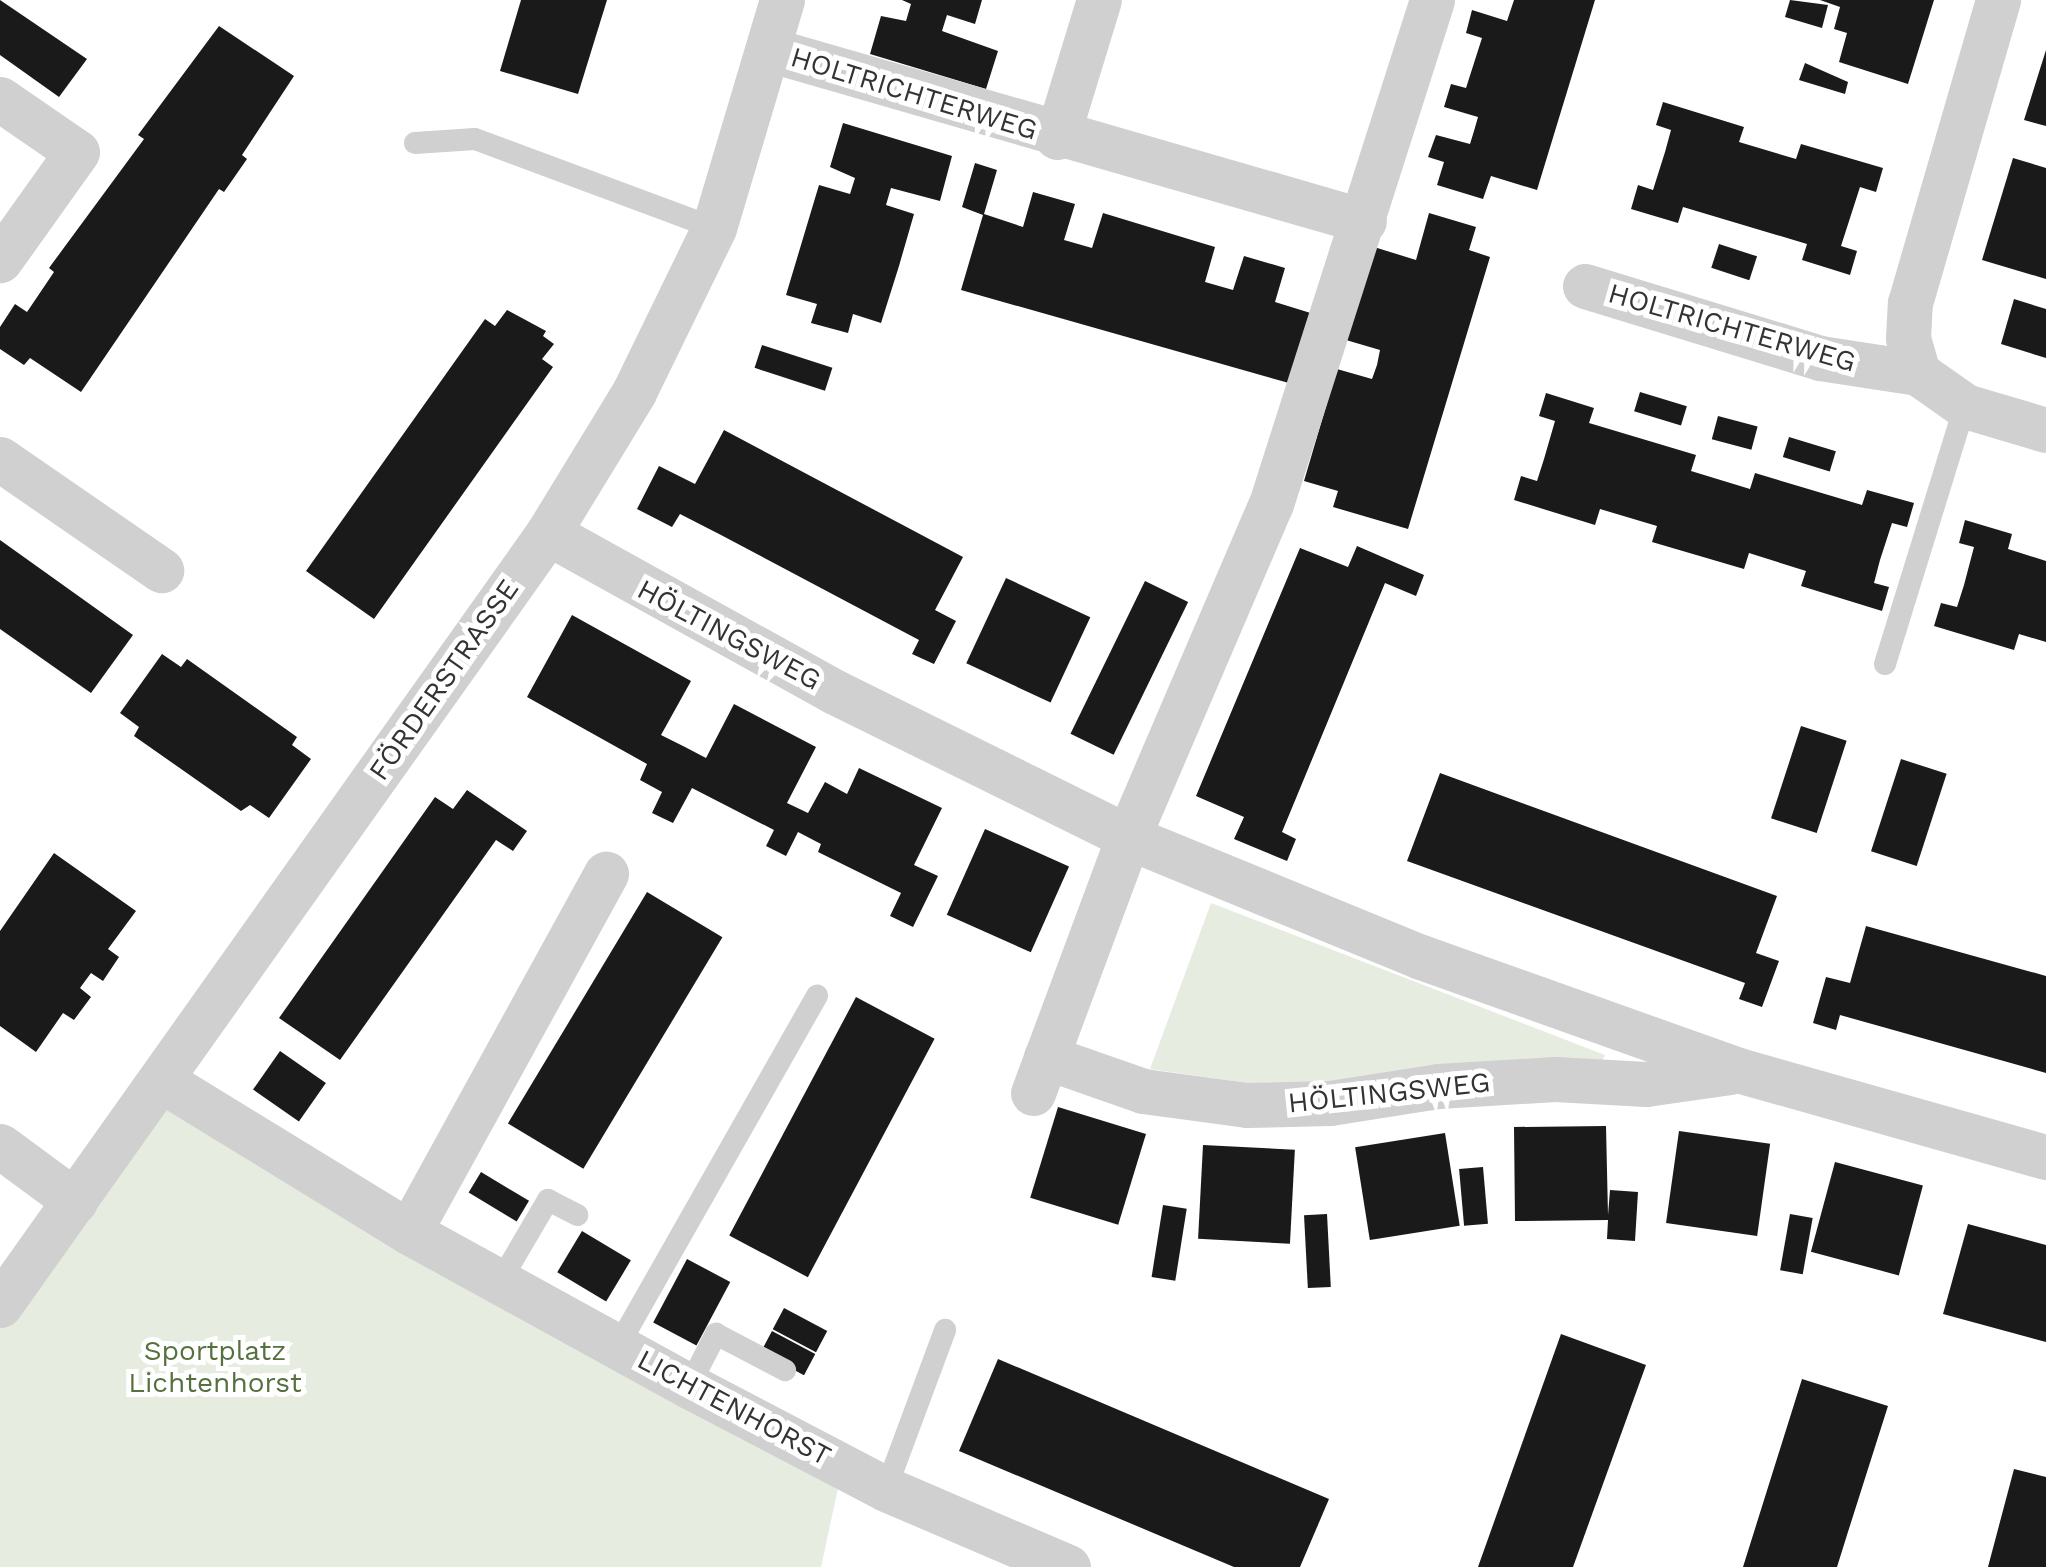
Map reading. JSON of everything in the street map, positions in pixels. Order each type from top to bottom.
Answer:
[{"type":"street","name":"FÖRDERSTRASSE","points":[[0,1305],[548,533],[634,392],[714,228],[771,50],[782,0]]},
{"type":"street","name":"HOLTRICHTERWEG","points":[[1058,138],[1099,0]]},
{"type":"street","points":[[1918,373],[1908,338],[1910,303],[1998,0]]},
{"type":"street","points":[[1364,221],[1425,2]]},
{"type":"street","name":"HOLTRICHTERWEG","points":[[771,50],[1058,138],[1364,221]]},
{"type":"street","points":[[0,99],[77,152],[0,260]]},
{"type":"street","name":"HÖLTINGSWEG","points":[[1364,221],[1271,504],[1128,837],[1040,1075],[1247,1106],[1536,1080],[1646,1084],[1738,1070]]},
{"type":"street","name":"HOLTRICHTERWEG","points":[[1584,286],[1820,358],[1918,373],[1965,406],[2046,430]]},
{"type":"street","points":[[0,458],[160,570]]},
{"type":"street","name":"HÖLTINGSWEG","points":[[548,533],[835,692],[1128,837],[1421,958],[1738,1070],[2046,1157]]},
{"type":"street","points":[[409,1232],[606,874]]},
{"type":"street","name":"LICHTENHORST","points":[[161,1080],[409,1232],[689,1386],[886,1489],[1068,1567]]},
{"type":"street","points":[[0,1146],[75,1201]]},
{"type":"lane","points":[[415,143],[475,138],[714,228]]},
{"type":"lane","points":[[1886,664],[1965,406]]},
{"type":"lane","points":[[618,1346],[816,996]]},
{"type":"lane","points":[[501,1280],[548,1200],[577,1215]]},
{"type":"lane","points":[[886,1489],[945,1330]]},
{"type":"lane","points":[[689,1386],[716,1334],[785,1370]]},
{"type":"green space","points":[[1211,903],[1605,1055],[1601,1063],[1303,1091],[1150,1069]]},
{"type":"green space","name":"Sportplatz Lichtenhorst","points":[[165,1098],[840,1479],[821,1567],[0,1567],[0,1321]]},
{"type":"building","points":[[0,0],[87,59],[59,97],[0,55]]},
{"type":"building","points":[[521,0],[607,0],[578,94],[500,71]]},
{"type":"building","points":[[902,0],[982,0],[975,24],[947,15],[942,31],[998,51],[986,89],[870,54],[881,16],[906,21],[911,4]]},
{"type":"building","points":[[1514,0],[1595,0],[1537,190],[1491,176],[1483,199],[1437,185],[1444,162],[1428,157],[1436,135],[1470,144],[1474,131],[1478,117],[1444,107],[1451,84],[1466,88],[1482,38],[1466,33],[1472,10],[1507,21]]},
{"type":"building","points":[[1790,0],[1828,5],[1822,28],[1785,17]]},
{"type":"building","points":[[1820,0],[1934,0],[1908,84],[1839,62],[1847,33],[1834,29],[1840,7]]},
{"type":"building","points":[[219,26],[294,76],[242,155],[247,159],[224,192],[219,189],[81,392],[30,358],[24,365],[0,349],[0,327],[15,304],[27,312],[54,272],[49,268],[144,139],[138,135]]},
{"type":"building","points":[[2046,50],[2046,126],[2024,120]]},
{"type":"building","points":[[1805,63],[1848,82],[1845,94],[1799,80]]},
{"type":"building","points":[[1663,102],[1744,127],[1739,142],[1796,159],[1801,144],[1883,168],[1876,192],[1860,187],[1841,246],[1857,251],[1850,275],[1802,260],[1807,244],[1683,207],[1678,223],[1631,209],[1638,185],[1653,190],[1665,152],[1671,130],[1656,125]]},
{"type":"building","points":[[843,123],[952,156],[940,201],[891,188],[886,205],[914,214],[899,266],[881,323],[853,314],[848,333],[811,323],[817,304],[786,295],[819,185],[850,194],[855,178],[830,167]]},
{"type":"building","points":[[2013,158],[2046,168],[2046,279],[1982,260]]},
{"type":"building","points":[[975,163],[997,170],[984,214],[1023,227],[1033,192],[1075,204],[1064,240],[1092,248],[1103,213],[1215,247],[1205,282],[1233,290],[1244,256],[1285,268],[1275,302],[1317,315],[1296,385],[961,290],[983,215],[962,207]]},
{"type":"building","points":[[1429,213],[1476,227],[1469,250],[1490,257],[1408,529],[1333,507],[1338,491],[1304,481],[1337,369],[1372,379],[1377,365],[1380,350],[1346,340],[1374,247],[1416,260]]},
{"type":"building","points":[[1719,244],[1757,256],[1749,280],[1711,268]]},
{"type":"building","points":[[2014,299],[2046,309],[2046,358],[2001,344]]},
{"type":"building","points":[[507,310],[546,331],[543,336],[554,344],[542,359],[553,367],[374,619],[306,571],[485,319],[495,326]]},
{"type":"building","points":[[762,345],[832,368],[825,391],[755,368]]},
{"type":"building","points":[[1640,392],[1687,406],[1681,425],[1634,411]]},
{"type":"building","points":[[1546,393],[1594,408],[1589,423],[1696,455],[1691,471],[1750,489],[1755,473],[1862,505],[1867,490],[1914,503],[1907,527],[1892,523],[1880,560],[1874,583],[1889,587],[1882,611],[1801,586],[1806,571],[1749,553],[1744,569],[1652,542],[1657,526],[1600,509],[1595,525],[1514,500],[1521,476],[1537,481],[1544,459],[1555,421],[1539,416]]},
{"type":"building","points":[[1718,416],[1758,427],[1751,450],[1712,439]]},
{"type":"building","points":[[724,430],[963,557],[935,610],[956,621],[934,664],[912,654],[919,640],[721,535],[680,514],[672,527],[637,509],[659,466],[695,484]]},
{"type":"building","points":[[1789,437],[1836,451],[1830,471],[1783,457]]},
{"type":"building","points":[[1965,520],[2012,534],[2008,549],[2046,561],[2046,642],[2019,634],[2014,650],[1934,626],[1941,603],[1957,607],[1964,585],[1974,547],[1959,543]]},
{"type":"building","points":[[0,540],[133,635],[91,693],[0,629]]},
{"type":"building","points":[[1357,546],[1424,575],[1416,596],[1385,583],[1282,832],[1296,839],[1287,861],[1234,839],[1244,817],[1196,796],[1300,548],[1348,567]]},
{"type":"building","points":[[1006,578],[1090,617],[1051,702],[966,663]]},
{"type":"building","points":[[1145,581],[1188,602],[1114,755],[1070,734]]},
{"type":"building","points":[[572,615],[691,681],[661,735],[706,758],[734,704],[816,747],[787,803],[808,813],[825,782],[847,794],[859,768],[942,808],[914,865],[938,876],[913,927],[890,916],[901,893],[818,852],[821,844],[798,832],[786,856],[766,846],[774,830],[692,788],[673,823],[652,813],[662,792],[640,780],[647,764],[527,697]]},
{"type":"building","points":[[162,654],[181,667],[187,659],[297,737],[292,745],[311,759],[269,818],[250,805],[241,811],[134,736],[139,727],[120,713]]},
{"type":"building","points":[[1801,726],[1847,741],[1817,833],[1771,818]]},
{"type":"building","points":[[1901,759],[1947,774],[1917,866],[1871,851]]},
{"type":"building","points":[[1440,773],[1777,896],[1756,953],[1779,961],[1762,1007],[1739,999],[1745,983],[1407,861]]},
{"type":"building","points":[[467,790],[527,831],[513,851],[496,840],[340,1060],[279,1018],[435,797],[453,809]]},
{"type":"building","points":[[985,829],[1069,866],[1031,952],[947,915]]},
{"type":"building","points":[[54,853],[136,911],[108,949],[119,957],[103,981],[91,973],[80,988],[91,997],[74,1020],[63,1013],[36,1052],[0,1026],[0,931]]},
{"type":"building","points":[[647,892],[722,937],[583,1169],[508,1123]]},
{"type":"building","points":[[1866,926],[2046,976],[2046,1073],[1840,1015],[1836,1030],[1813,1023],[1826,977],[1850,983]]},
{"type":"building","points":[[856,997],[935,1039],[808,1277],[729,1235]]},
{"type":"building","points":[[280,1051],[326,1083],[299,1122],[253,1090]]},
{"type":"building","points":[[1058,1107],[1146,1134],[1118,1225],[1030,1198]]},
{"type":"building","points":[[1606,1126],[1608,1215],[1610,1190],[1638,1192],[1635,1241],[1607,1239],[1608,1220],[1515,1221],[1514,1127]]},
{"type":"building","points":[[1679,1131],[1770,1144],[1757,1236],[1666,1223]]},
{"type":"building","points":[[1445,1133],[1460,1226],[1370,1240],[1355,1147]]},
{"type":"building","points":[[1203,1145],[1295,1150],[1290,1244],[1198,1239]]},
{"type":"building","points":[[1835,1162],[1923,1186],[1899,1275],[1811,1252]]},
{"type":"building","points":[[1483,1167],[1488,1224],[1464,1226],[1459,1169]]},
{"type":"building","points":[[481,1172],[529,1201],[517,1221],[469,1193]]},
{"type":"building","points":[[1163,1205],[1187,1209],[1175,1281],[1152,1277]]},
{"type":"building","points":[[1327,1214],[1331,1287],[1308,1288],[1304,1215]]},
{"type":"building","points":[[1790,1214],[1813,1218],[1803,1274],[1780,1270]]},
{"type":"building","points":[[1968,1224],[2046,1245],[2046,1342],[1943,1314]]},
{"type":"building","points":[[582,1231],[631,1260],[606,1302],[557,1272]]},
{"type":"building","points":[[687,1259],[730,1282],[696,1346],[653,1323]]},
{"type":"building","points":[[784,1308],[827,1331],[816,1352],[773,1329]]},
{"type":"building","points":[[772,1331],[815,1354],[804,1375],[761,1352]]},
{"type":"building","points":[[1561,1334],[1646,1365],[1573,1567],[1478,1567]]},
{"type":"building","points":[[998,1359],[1329,1499],[1300,1567],[1234,1567],[959,1451]]},
{"type":"building","points":[[1802,1379],[1888,1406],[1837,1567],[1743,1567]]},
{"type":"building","points":[[2014,1469],[2046,1477],[2046,1567],[1988,1567]]}]
